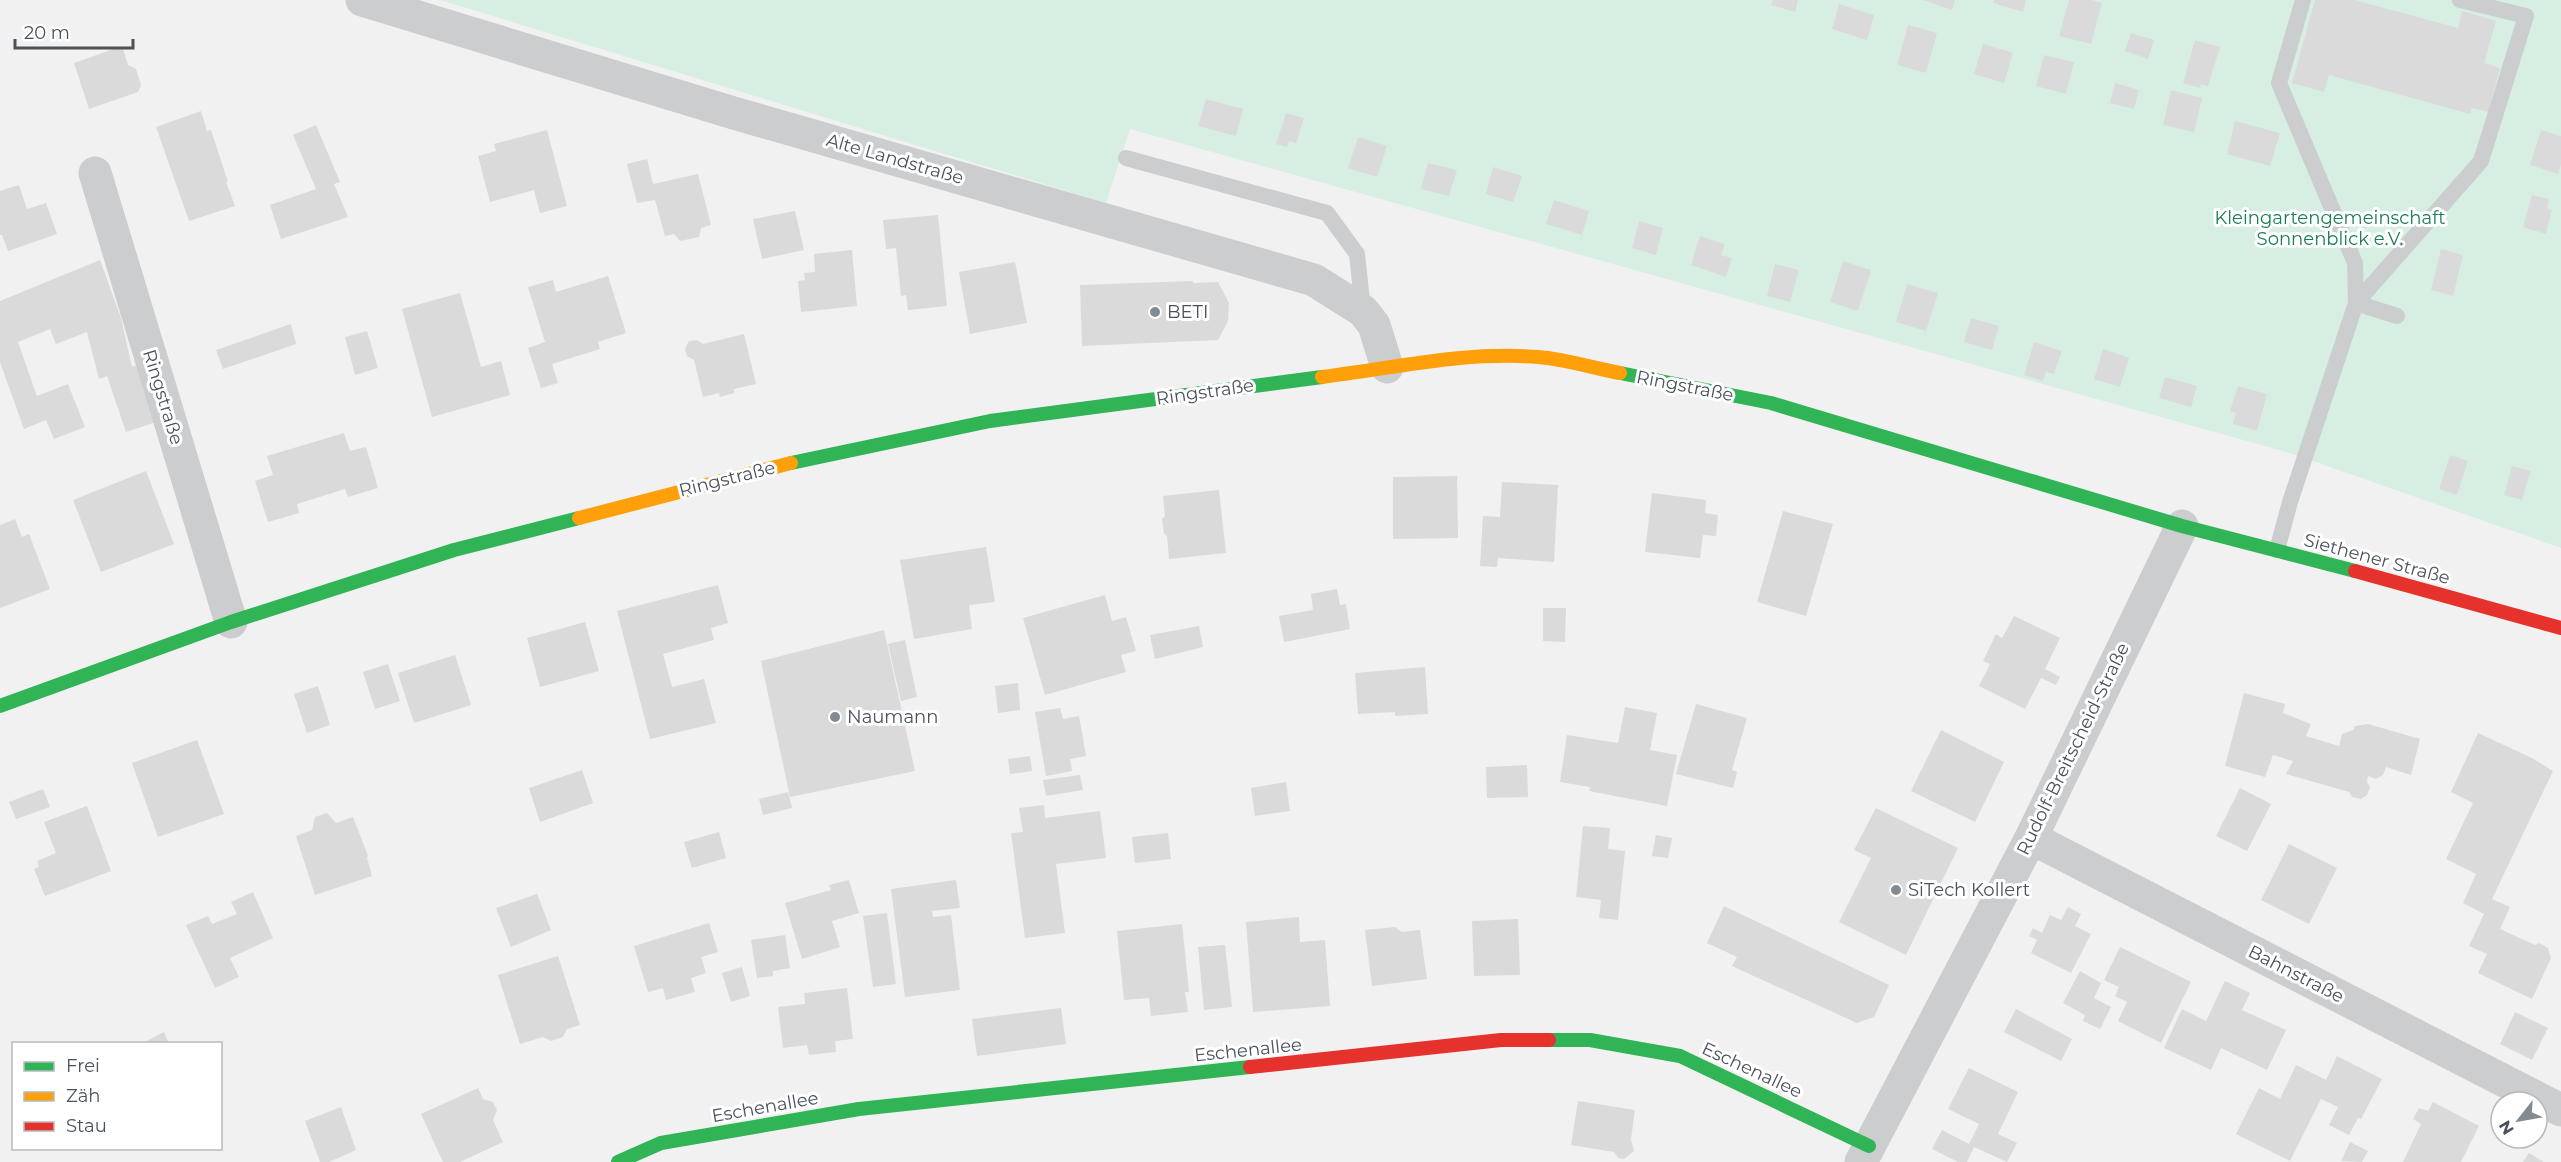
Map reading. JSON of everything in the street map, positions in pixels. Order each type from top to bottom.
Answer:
[{"type":"main road","name":"Ringstraße","points":[[0,706],[231,622],[454,550],[712,482],[902,437],[990,421],[1422,361],[1539,357],[1771,403],[2182,526]]},
{"type":"main road","name":"Siethener Straße","points":[[2182,526],[2561,628]]},
{"type":"main road","name":"Eschenallee","points":[[618,1162],[661,1143],[859,1108],[1501,1040],[1590,1040],[1680,1056],[1865,1154]]},
{"type":"street","name":"Alte Landstraße","points":[[362,0],[737,114],[1314,280],[1363,311],[1374,325],[1387,367]]},
{"type":"street","name":"Ringstraße","points":[[95,173],[231,622]]},
{"type":"street","name":"Rudolf-Breitscheid-Straße","points":[[1865,1154],[2031,838],[2182,526]]},
{"type":"street","name":"Bahnstraße","points":[[2031,838],[2561,1110]]},
{"type":"lane","points":[[2277,550],[2290,502],[2356,303],[2355,263],[2279,83],[2303,0]]},
{"type":"lane","points":[[2356,303],[2481,161],[2526,16],[2460,0]]},
{"type":"lane","points":[[1126,158],[1327,213],[1357,254],[1363,311]]},
{"type":"lane","points":[[2356,303],[2397,316]]},
{"type":"green space","name":"Kleingartengemeinschaft Sonnenblick e.V.","points":[[440,0],[2561,0],[2561,548],[2293,454],[1130,129],[1106,203]]},
{"type":"building","points":[[1773,0],[1798,0],[1795,12],[1771,5]]},
{"type":"building","points":[[1923,0],[1955,0],[1952,10]]},
{"type":"building","points":[[1994,0],[2026,0],[2023,12],[1993,3]]},
{"type":"building","points":[[2069,0],[2092,0],[2102,3],[2091,44],[2059,36]]},
{"type":"building","points":[[2315,0],[2355,0],[2458,28],[2462,11],[2496,21],[2484,63],[2500,68],[2488,112],[2472,108],[2470,114],[2329,75],[2324,92],[2292,83]]},
{"type":"building","points":[[1839,4],[1874,15],[1867,40],[1832,29]]},
{"type":"building","points":[[1908,25],[1937,33],[1926,73],[1897,65]]},
{"type":"building","points":[[2131,33],[2154,40],[2148,59],[2125,51]]},
{"type":"building","points":[[2195,40],[2220,47],[2208,86],[2201,84],[2200,88],[2183,83]]},
{"type":"building","points":[[1983,44],[2013,53],[2004,83],[1974,74]]},
{"type":"building","points":[[122,46],[128,65],[136,69],[141,85],[138,92],[89,109],[74,63]]},
{"type":"building","points":[[2044,55],[2074,62],[2066,94],[2036,86]]},
{"type":"building","points":[[2115,83],[2139,90],[2134,109],[2110,103]]},
{"type":"building","points":[[2171,90],[2202,98],[2194,132],[2163,125]]},
{"type":"building","points":[[1206,99],[1243,109],[1236,136],[1198,126]]},
{"type":"building","points":[[201,111],[207,131],[211,130],[235,206],[189,221],[156,127]]},
{"type":"building","points":[[1286,113],[1304,118],[1296,143],[1289,141],[1287,147],[1276,144]]},
{"type":"building","points":[[2235,121],[2280,133],[2270,166],[2227,154]]},
{"type":"building","points":[[316,125],[340,182],[334,184],[348,217],[281,239],[270,205],[316,189],[293,135]]},
{"type":"building","points":[[547,130],[567,206],[540,213],[534,190],[490,202],[478,156],[496,151],[494,144]]},
{"type":"building","points":[[2541,130],[2561,136],[2561,164],[2558,174],[2530,165]]},
{"type":"building","points":[[1358,137],[1387,146],[1377,177],[1348,168]]},
{"type":"building","points":[[647,159],[653,184],[698,174],[711,225],[701,228],[699,237],[680,241],[674,234],[665,236],[655,200],[637,203],[627,164]]},
{"type":"building","points":[[1428,163],[1457,170],[1449,196],[1421,189]]},
{"type":"building","points":[[1493,167],[1522,176],[1513,202],[1486,194]]},
{"type":"building","points":[[19,185],[27,209],[46,203],[57,234],[8,251],[0,235],[0,191]]},
{"type":"building","points":[[2532,195],[2549,199],[2547,208],[2552,210],[2546,234],[2523,227]]},
{"type":"building","points":[[1554,200],[1589,211],[1582,235],[1546,224]]},
{"type":"building","points":[[795,211],[804,250],[762,259],[753,219]]},
{"type":"building","points":[[938,215],[947,306],[908,310],[906,295],[901,296],[896,248],[886,249],[883,220]]},
{"type":"building","points":[[1639,221],[1663,228],[1656,255],[1632,248]]},
{"type":"building","points":[[1700,236],[1725,244],[1721,255],[1732,258],[1726,277],[1691,265]]},
{"type":"building","points":[[2441,249],[2463,255],[2453,296],[2431,290]]},
{"type":"building","points":[[852,250],[857,306],[801,312],[798,281],[805,280],[804,273],[815,272],[814,254]]},
{"type":"building","points":[[100,260],[121,318],[132,367],[137,365],[156,422],[126,432],[107,376],[99,379],[87,332],[56,344],[50,329],[18,342],[34,388],[37,396],[68,384],[85,427],[54,439],[46,420],[24,429],[0,362],[0,301]]},
{"type":"building","points":[[1843,261],[1871,270],[1858,311],[1830,302]]},
{"type":"building","points":[[1015,262],[1027,323],[970,334],[959,272]]},
{"type":"building","points":[[1775,264],[1799,270],[1790,302],[1767,296]]},
{"type":"building","points":[[608,276],[626,333],[598,342],[600,349],[552,364],[558,383],[541,388],[528,348],[545,342],[528,287],[553,280],[556,292]]},
{"type":"building","name":"BETI","points":[[1193,281],[1193,283],[1218,282],[1229,303],[1228,321],[1218,340],[1082,346],[1080,285]]},
{"type":"building","points":[[1907,284],[1938,293],[1926,331],[1896,322]]},
{"type":"building","points":[[460,293],[481,367],[501,361],[510,395],[432,417],[402,309]]},
{"type":"building","points":[[1971,318],[1999,326],[1992,350],[1964,342]]},
{"type":"building","points":[[291,324],[296,344],[223,369],[216,350]]},
{"type":"building","points":[[367,331],[378,368],[355,375],[345,337]]},
{"type":"building","points":[[744,334],[756,384],[734,389],[734,393],[720,397],[719,393],[703,397],[694,360],[687,356],[685,349],[689,341],[697,340],[703,344]]},
{"type":"building","points":[[2034,342],[2062,351],[2054,374],[2046,372],[2043,381],[2024,375]]},
{"type":"building","points":[[2103,349],[2129,358],[2120,387],[2094,379]]},
{"type":"building","points":[[2165,377],[2197,386],[2191,407],[2159,398]]},
{"type":"building","points":[[2238,386],[2267,394],[2257,431],[2233,424],[2236,413],[2230,411]]},
{"type":"building","points":[[344,433],[350,451],[366,447],[378,488],[348,497],[345,489],[297,504],[299,513],[268,522],[255,481],[273,475],[267,456]]},
{"type":"building","points":[[2450,455],[2468,461],[2457,495],[2439,489]]},
{"type":"building","points":[[2512,466],[2531,471],[2522,500],[2504,495]]},
{"type":"building","points":[[146,471],[174,544],[101,572],[73,500]]},
{"type":"building","points":[[1457,476],[1458,538],[1393,539],[1393,477]]},
{"type":"building","points":[[1502,482],[1558,485],[1554,562],[1498,558],[1497,567],[1480,566],[1483,516],[1500,517]]},
{"type":"building","points":[[1219,490],[1226,553],[1169,559],[1167,536],[1164,534],[1162,519],[1165,516],[1163,496]]},
{"type":"building","points":[[1652,493],[1706,500],[1705,513],[1718,515],[1716,536],[1703,535],[1700,558],[1645,552]]},
{"type":"building","points":[[1783,511],[1833,524],[1806,616],[1757,602]]},
{"type":"building","points":[[15,519],[22,537],[29,534],[50,589],[0,608],[0,525]]},
{"type":"building","points":[[986,547],[995,602],[969,605],[972,629],[914,639],[900,560]]},
{"type":"building","points":[[718,585],[728,623],[711,628],[714,640],[663,654],[672,687],[704,679],[716,723],[650,739],[617,611]]},
{"type":"building","points":[[1337,589],[1340,605],[1346,604],[1350,629],[1284,642],[1279,616],[1313,610],[1311,594]]},
{"type":"building","points":[[1105,595],[1112,621],[1126,617],[1136,651],[1121,655],[1126,672],[1045,695],[1023,618]]},
{"type":"building","points":[[1543,608],[1566,608],[1565,642],[1543,641]]},
{"type":"building","points":[[2014,616],[2060,638],[2045,669],[2060,677],[2056,685],[2041,678],[2025,709],[1979,686],[1990,664],[1983,661],[1996,634],[2002,638]]},
{"type":"building","points":[[585,622],[599,671],[540,687],[527,638]]},
{"type":"building","points":[[1199,626],[1203,647],[1155,659],[1150,635]]},
{"type":"building","name":"Naumann","points":[[884,630],[915,771],[790,797],[761,661]]},
{"type":"building","points":[[905,640],[917,697],[901,701],[888,644]]},
{"type":"building","points":[[455,655],[471,705],[414,723],[398,673]]},
{"type":"building","points":[[388,664],[400,701],[375,709],[363,672]]},
{"type":"building","points":[[1425,667],[1428,714],[1395,716],[1395,712],[1358,714],[1355,673]]},
{"type":"building","points":[[1018,683],[1020,710],[998,713],[995,686]]},
{"type":"building","points":[[318,686],[330,725],[307,733],[294,694]]},
{"type":"building","points":[[2244,693],[2285,704],[2283,713],[2311,724],[2306,736],[2339,746],[2342,734],[2353,730],[2355,726],[2368,724],[2420,739],[2411,775],[2386,767],[2383,775],[2376,779],[2368,776],[2367,782],[2370,787],[2367,795],[2361,799],[2352,797],[2349,792],[2286,774],[2293,761],[2273,755],[2265,777],[2225,766]]},
{"type":"building","points":[[1696,704],[1747,718],[1732,770],[1737,772],[1733,788],[1676,774]]},
{"type":"building","points":[[1625,707],[1657,713],[1650,750],[1677,755],[1667,806],[1589,791],[1590,787],[1560,782],[1567,735],[1618,743]]},
{"type":"building","points":[[1060,708],[1063,719],[1079,716],[1086,756],[1070,759],[1072,771],[1046,776],[1035,712]]},
{"type":"building","points":[[1941,730],[2004,762],[1975,822],[1911,791]]},
{"type":"building","points":[[2478,733],[2532,758],[2553,771],[2492,899],[2510,907],[2500,929],[2535,945],[2539,943],[2548,948],[2551,958],[2532,999],[2478,973],[2487,954],[2469,946],[2484,914],[2463,903],[2476,874],[2446,859],[2473,803],[2451,792]]},
{"type":"building","points":[[197,740],[224,814],[158,837],[132,763]]},
{"type":"building","points":[[1030,756],[1032,771],[1010,774],[1008,759]]},
{"type":"building","points":[[1527,765],[1528,797],[1487,798],[1486,767]]},
{"type":"building","points":[[582,770],[593,803],[540,822],[529,788]]},
{"type":"building","points":[[1080,775],[1083,790],[1046,796],[1043,780]]},
{"type":"building","points":[[1286,782],[1290,811],[1255,816],[1251,788]]},
{"type":"building","points":[[2240,788],[2271,804],[2247,851],[2216,836]]},
{"type":"building","points":[[43,789],[50,807],[16,819],[9,802]]},
{"type":"building","points":[[788,792],[792,808],[763,815],[759,799]]},
{"type":"building","points":[[1044,805],[1045,818],[1100,811],[1106,858],[1056,864],[1065,933],[1025,938],[1011,833],[1023,832],[1019,808]]},
{"type":"building","points":[[87,806],[111,871],[45,896],[34,869],[39,867],[37,861],[56,853],[44,822]]},
{"type":"building","name":"SiTech Kollert","points":[[1876,808],[1958,848],[1906,955],[1839,922],[1871,858],[1854,850]]},
{"type":"building","points":[[327,813],[336,823],[353,817],[368,856],[372,876],[315,895],[296,836],[312,830],[315,817]]},
{"type":"building","points":[[1583,826],[1610,828],[1608,849],[1625,851],[1618,920],[1599,918],[1601,900],[1576,897]]},
{"type":"building","points":[[719,832],[726,858],[692,868],[684,842]]},
{"type":"building","points":[[1168,833],[1171,859],[1135,863],[1132,837]]},
{"type":"building","points":[[1656,835],[1672,838],[1668,858],[1652,856]]},
{"type":"building","points":[[2289,844],[2337,868],[2309,924],[2261,900]]},
{"type":"building","points":[[849,880],[859,913],[832,921],[840,947],[802,959],[785,903],[831,890],[829,885]]},
{"type":"building","points":[[956,880],[960,908],[932,911],[933,917],[951,915],[960,990],[905,997],[891,889]]},
{"type":"building","points":[[253,892],[273,938],[230,958],[239,977],[215,988],[186,925],[208,916],[212,924],[237,914],[231,902]]},
{"type":"building","points":[[537,894],[551,930],[511,947],[496,908]]},
{"type":"building","points":[[1724,906],[1889,985],[1874,1017],[1857,1023],[1732,966],[1737,957],[1707,943]]},
{"type":"building","points":[[2068,907],[2081,914],[2075,926],[2091,934],[2071,973],[2031,953],[2037,940],[2029,936],[2033,928],[2042,933],[2050,915],[2061,920]]},
{"type":"building","points":[[887,913],[896,984],[873,987],[863,916]]},
{"type":"building","points":[[1299,917],[1300,942],[1325,940],[1330,1006],[1253,1012],[1246,922]]},
{"type":"building","points":[[1518,919],[1520,975],[1474,976],[1472,921]]},
{"type":"building","points":[[709,923],[718,952],[701,957],[706,973],[691,978],[695,992],[666,1000],[663,988],[648,992],[634,946]]},
{"type":"building","points":[[1182,924],[1189,992],[1185,992],[1188,1012],[1151,1016],[1149,998],[1124,1000],[1117,931]]},
{"type":"building","points":[[1395,927],[1402,932],[1420,930],[1427,979],[1372,986],[1365,930]]},
{"type":"building","points":[[785,935],[790,968],[773,971],[773,976],[757,978],[751,940]]},
{"type":"building","points":[[1225,945],[1232,1007],[1204,1010],[1198,947]]},
{"type":"building","points":[[2120,947],[2191,982],[2161,1043],[2118,1021],[2127,1002],[2115,996],[2119,987],[2104,980]]},
{"type":"building","points":[[558,956],[580,1025],[567,1029],[563,1037],[551,1041],[543,1037],[520,1044],[498,975]]},
{"type":"building","points":[[742,967],[750,996],[731,1002],[722,973]]},
{"type":"building","points":[[2080,971],[2101,983],[2094,998],[2111,1007],[2100,1029],[2083,1021],[2085,1015],[2063,1003]]},
{"type":"building","points":[[2225,981],[2250,993],[2242,1010],[2286,1030],[2267,1070],[2221,1048],[2211,1070],[2164,1048],[2182,1009],[2206,1021]]},
{"type":"building","points":[[847,988],[853,1039],[835,1041],[836,1052],[809,1055],[807,1045],[783,1048],[778,1007],[805,1004],[804,993]]},
{"type":"building","points":[[1061,1008],[1066,1044],[977,1056],[972,1019]]},
{"type":"building","points":[[2016,1009],[2072,1039],[2061,1061],[2004,1032]]},
{"type":"building","points":[[2515,1012],[2548,1028],[2532,1060],[2500,1044]]},
{"type":"building","points":[[164,1032],[168,1042],[145,1042]]},
{"type":"building","points":[[2337,1056],[2382,1079],[2361,1119],[2358,1118],[2349,1135],[2329,1125],[2338,1107],[2321,1099],[2290,1161],[2236,1134],[2259,1088],[2280,1099],[2296,1065],[2326,1080]]},
{"type":"building","points":[[1969,1068],[2018,1092],[1998,1134],[2017,1143],[2007,1162],[1974,1147],[1967,1162],[1958,1162],[1932,1149],[1942,1130],[1969,1144],[1979,1124],[1948,1109]]},
{"type":"building","points":[[478,1088],[483,1099],[493,1102],[497,1110],[493,1120],[503,1142],[460,1162],[443,1162],[421,1114]]},
{"type":"building","points":[[1578,1101],[1635,1110],[1631,1139],[1634,1151],[1624,1159],[1618,1158],[1614,1152],[1571,1145]]},
{"type":"building","points":[[2433,1102],[2479,1126],[2461,1162],[2403,1162],[2421,1124],[2413,1119],[2419,1108],[2428,1111]]},
{"type":"building","points":[[341,1107],[356,1150],[329,1162],[320,1162],[305,1121]]},
{"type":"building","points":[[2350,1142],[2368,1151],[2362,1162],[2341,1161]]},
{"type":"building","points":[[2529,1153],[2544,1162],[2523,1162]]},
{"type":"traffic: fast","points":[[1620,373],[1771,403],[2182,526],[2355,571]]},
{"type":"traffic: fast","points":[[791,463],[990,421],[1322,377]]},
{"type":"traffic: fast","points":[[0,706],[231,622],[454,550],[579,518]]},
{"type":"traffic: fast","points":[[1549,1040],[1590,1040],[1680,1056],[1869,1146]]},
{"type":"traffic: fast","points":[[618,1162],[661,1143],[859,1109],[1250,1067]]},
{"type":"traffic: slow","points":[[1322,377],[1430,361],[1484,356],[1538,357],[1620,373]]},
{"type":"traffic: slow","points":[[579,518],[791,463]]},
{"type":"traffic: jam","points":[[2355,571],[2561,628]]},
{"type":"traffic: jam","points":[[1250,1067],[1501,1040],[1549,1040]]},
{"type":"place","name":"BETI","points":[[1155,312]]},
{"type":"place","name":"Naumann","points":[[835,717]]},
{"type":"place","name":"SiTech Kollert","points":[[1896,890]]}]
